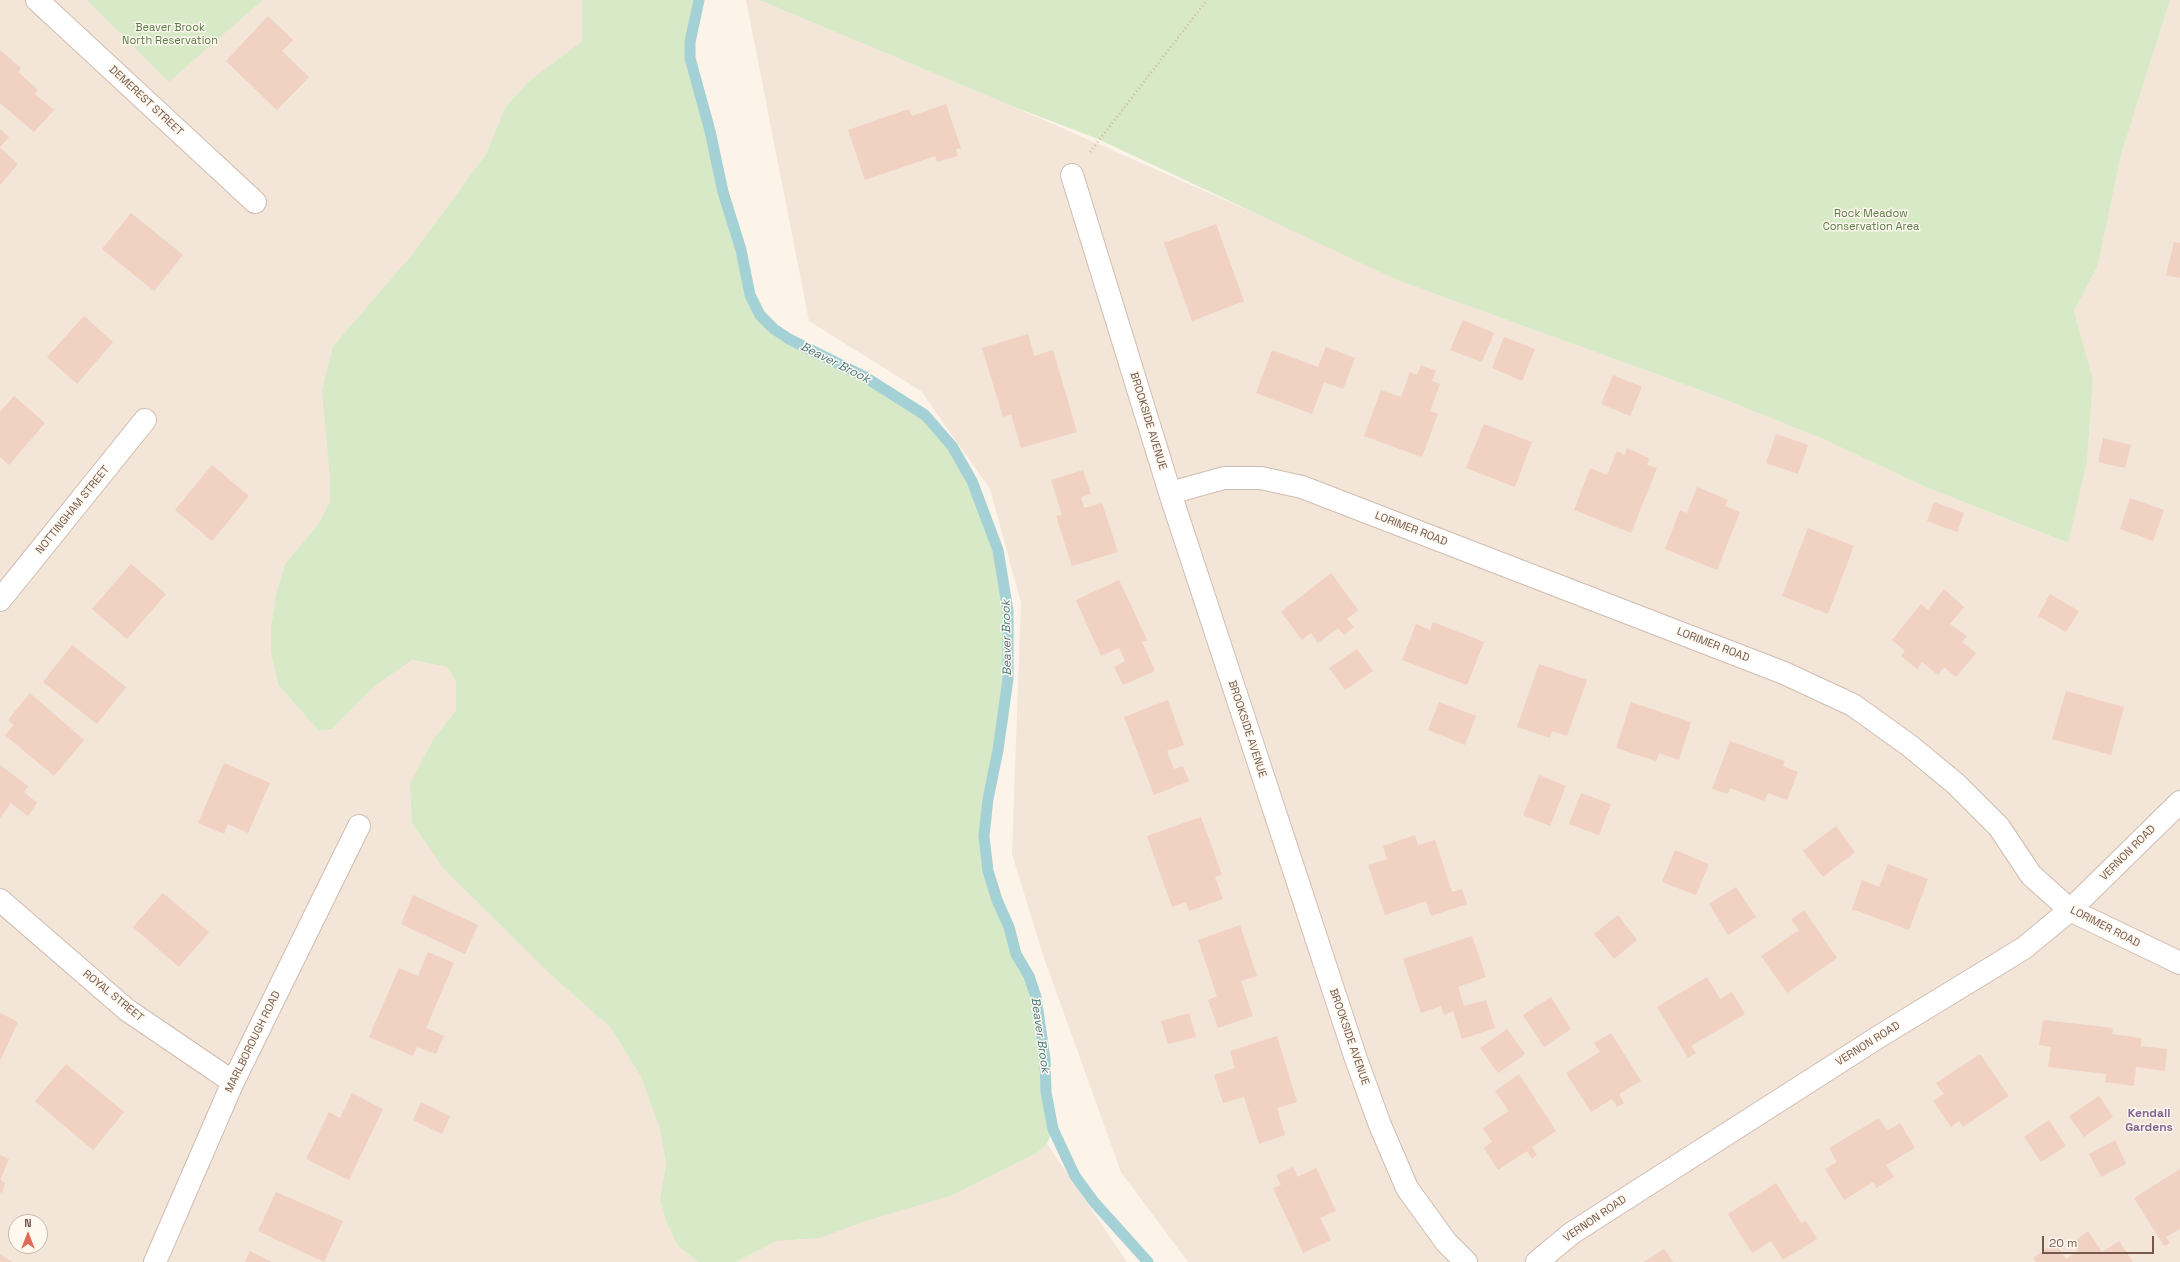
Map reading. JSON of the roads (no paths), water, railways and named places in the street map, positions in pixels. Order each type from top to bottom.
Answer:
[{"type":"street","name":"DEMEREST STREET","points":[[37,0],[256,202]]},
{"type":"street","name":"BROOKSIDE AVENUE","points":[[1072,176],[1170,493],[1356,1059],[1380,1126],[1407,1188],[1446,1242],[1466,1262]]},
{"type":"street","name":"NOTTINGHAM STREET","points":[[0,600],[146,420]]},
{"type":"street","name":"LORIMER ROAD","points":[[1170,493],[1224,478],[1261,478],[1302,487],[1791,676],[1853,705],[1910,746],[1950,779],[1999,828],[2031,876],[2070,910],[2180,963]]},
{"type":"street","name":"VERNON ROAD","points":[[1537,1262],[1572,1233],[1880,1036],[2024,948],[2070,910],[2180,802]]},
{"type":"street","name":"MARLBOROUGH ROAD","points":[[155,1262],[233,1082],[359,826]]},
{"type":"street","name":"ROYAL STREET","points":[[0,900],[128,1010],[233,1082]]},
{"type":"waterway","name":"Beaver Brook","points":[[699,0],[690,42],[690,58],[710,131],[723,192],[741,250],[750,295],[760,315],[774,329],[789,339],[865,377],[925,415],[952,446],[972,481],[998,550],[1008,611],[1008,679],[998,750],[988,799],[984,836],[988,871],[997,900],[1009,927],[1016,954],[1029,976],[1036,997],[1045,1059],[1046,1092],[1053,1129],[1075,1176],[1094,1202],[1148,1262]]},
{"type":"district","name":"Kendall Gardens","points":[[2149,1121]]},
{"type":"park label","name":"Beaver Brook North Reservation","points":[[170,34]]},
{"type":"park label","name":"Rock Meadow Conservation Area","points":[[1871,220]]}]
